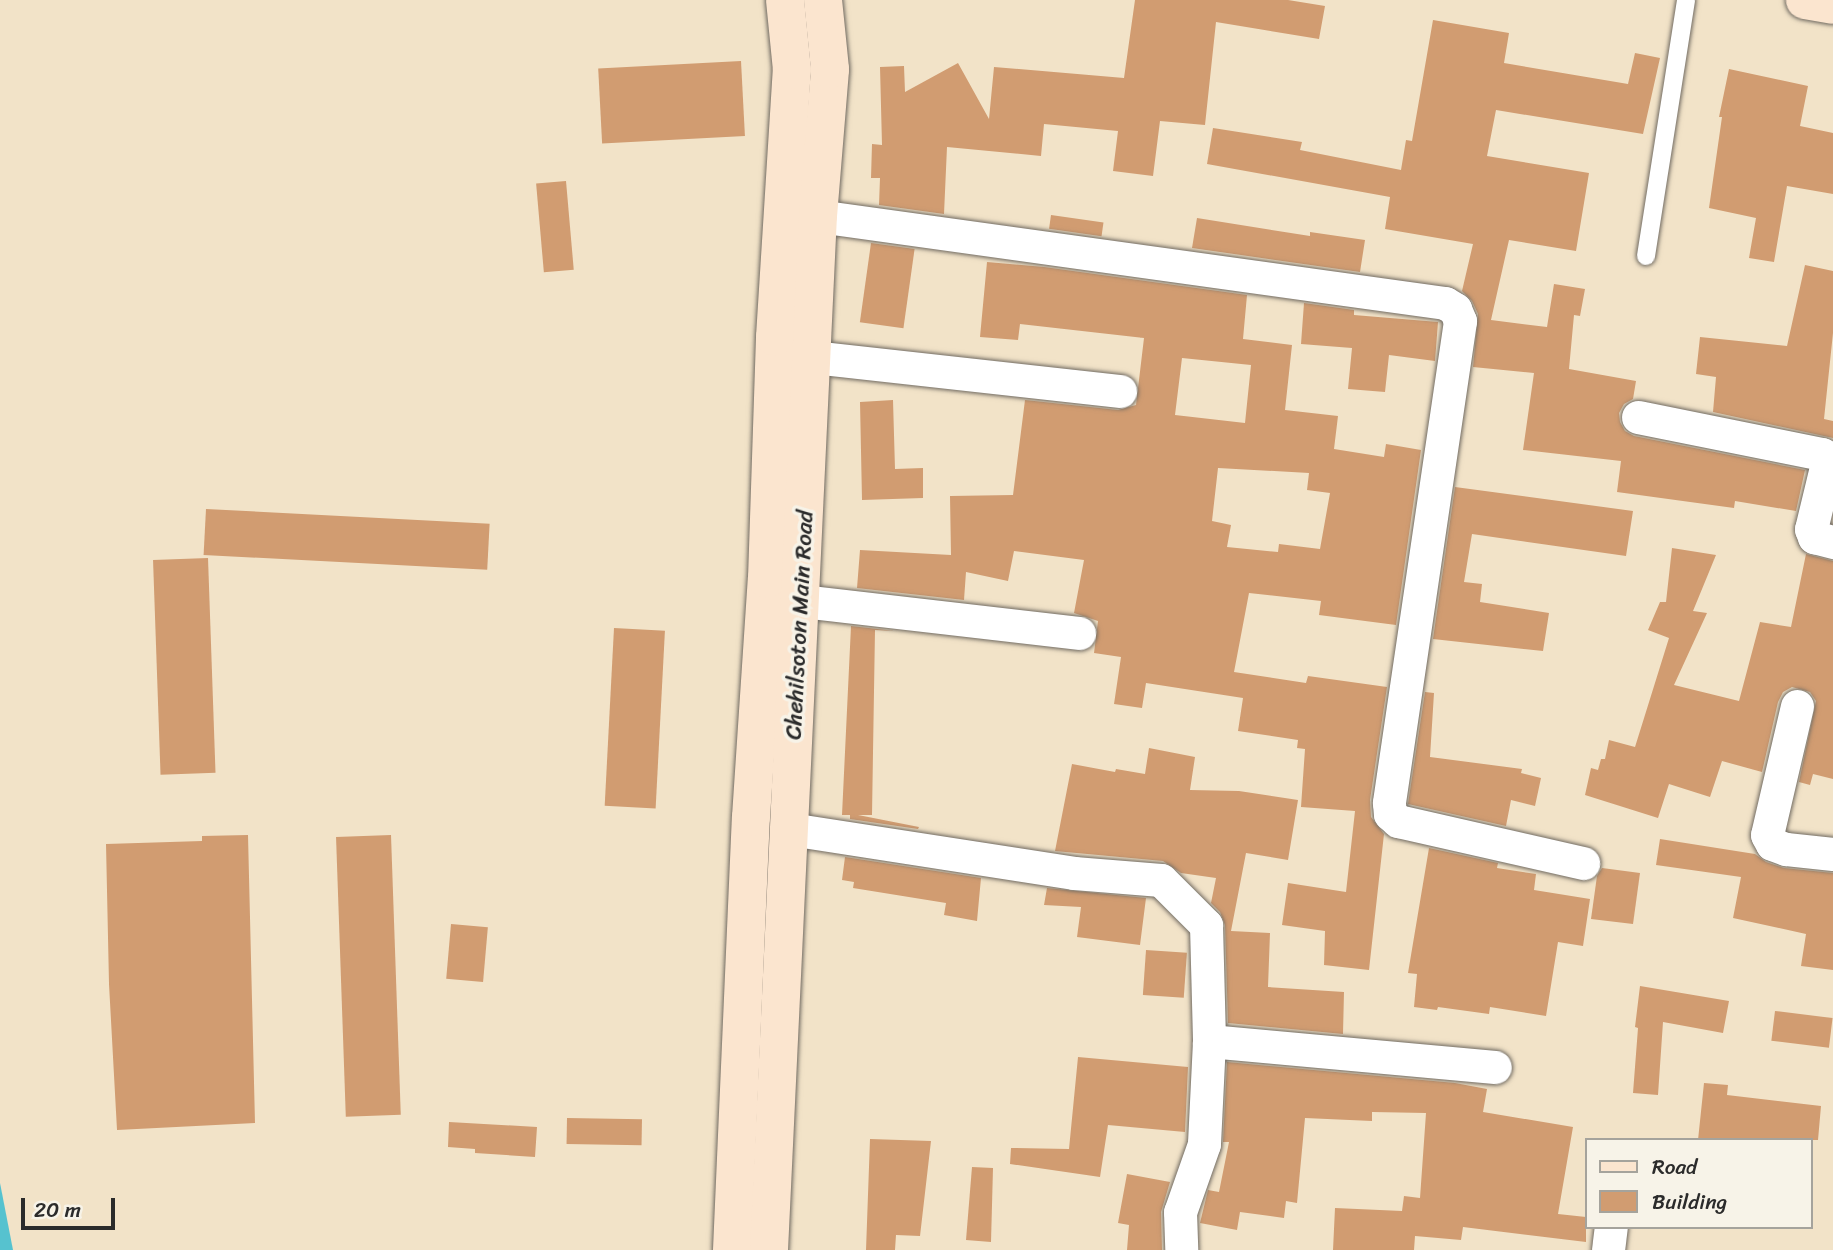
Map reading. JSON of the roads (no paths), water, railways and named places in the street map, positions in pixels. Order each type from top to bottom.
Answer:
[{"type":"main road","name":"Chehilsoton Main Road","points":[[732,1250],[751,817],[767,579],[775,337],[792,70],[785,0]]},
{"type":"main road","name":"Chehilsoton Main Road","points":[[769,1250],[802,601],[818,216],[830,69],[823,0]]},
{"type":"main road","points":[[1805,0],[1833,5]]},
{"type":"street","points":[[818,216],[1445,303],[1455,309],[1460,320],[1389,803],[1390,814],[1398,821],[1583,863]]},
{"type":"street","points":[[812,357],[1120,391]]},
{"type":"street","points":[[1638,417],[1822,454],[1827,463],[1811,529],[1814,537],[1833,542]]},
{"type":"street","points":[[802,601],[1079,633]]},
{"type":"street","points":[[1797,706],[1767,835],[1772,844],[1786,849],[1833,854]]},
{"type":"street","points":[[790,829],[1074,873],[1161,880],[1206,925],[1209,1041],[1204,1144],[1180,1212],[1181,1250]]},
{"type":"street","points":[[1209,1041],[1495,1067]]},
{"type":"street","points":[[1608,1250],[1611,1229]]},
{"type":"lane","points":[[1646,256],[1686,0]]},
{"type":"water","points":[[0,1183],[1,1188],[13,1250],[0,1250]]}]
